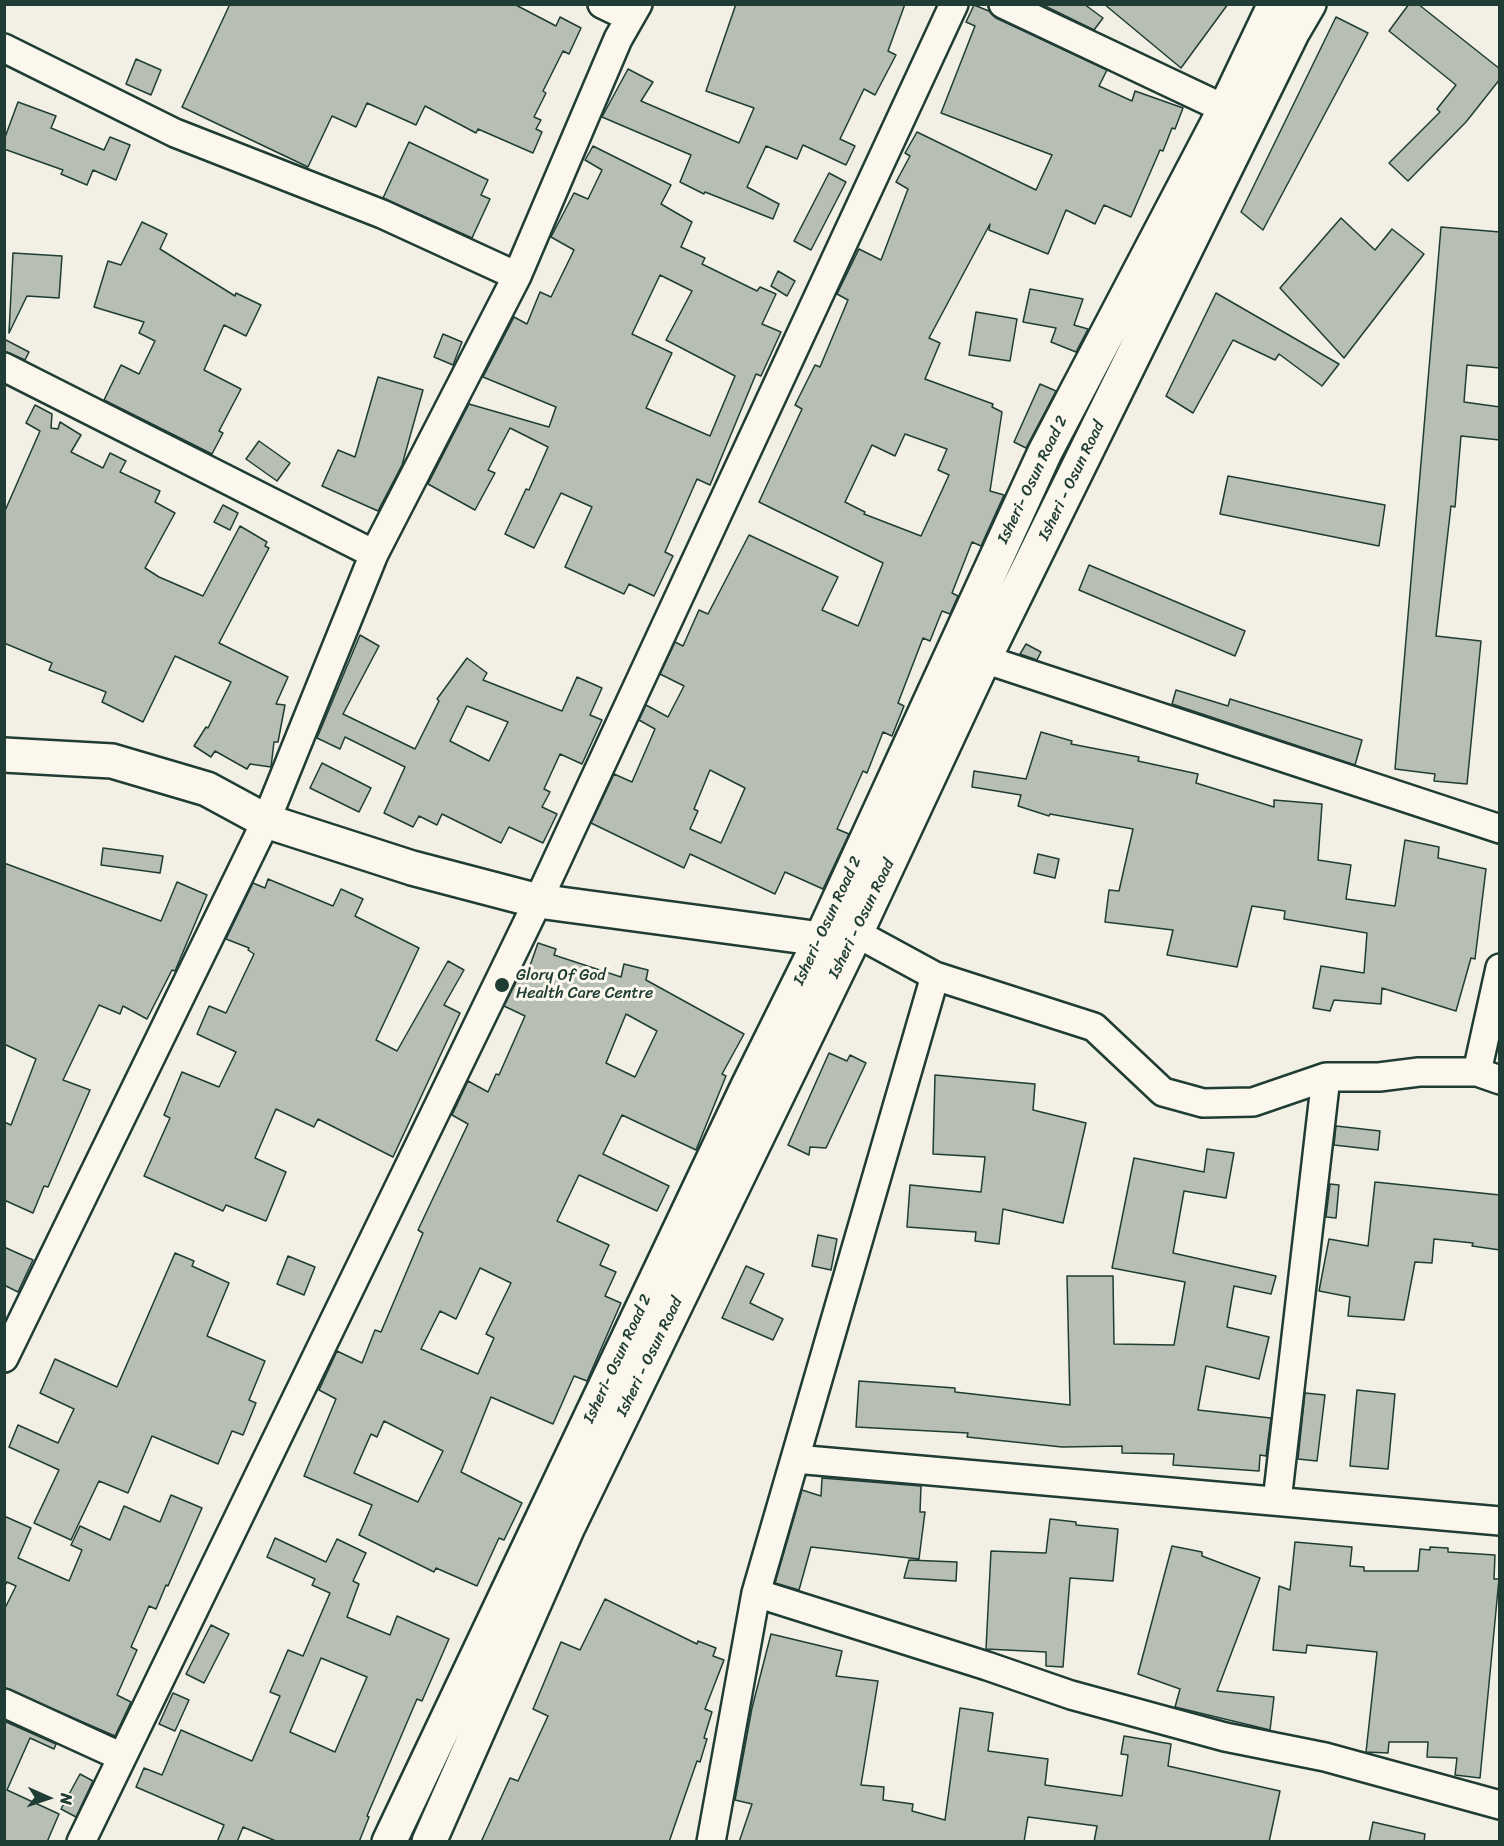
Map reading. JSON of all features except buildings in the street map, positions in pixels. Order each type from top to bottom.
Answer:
[{"type":"main road","name":"Isheri- Osun Road 2","points":[[389,1842],[748,1086],[841,941],[1045,452],[1225,109],[1275,4]]},
{"type":"main road","name":"Isheri - Osun Road","points":[[429,1842],[567,1529],[841,941],[984,659],[1292,33],[1309,4]]},
{"type":"main road","points":[[4,755],[112,761],[207,789],[266,821],[412,868],[538,901],[841,941]]},
{"type":"street","points":[[4,1358],[266,821],[374,554],[517,276],[618,39],[634,11],[602,4]]},
{"type":"street","points":[[81,1842],[538,901],[954,4]]},
{"type":"street","points":[[1004,4],[1225,109]]},
{"type":"street","points":[[4,48],[175,133],[382,214],[517,276]]},
{"type":"street","points":[[4,367],[374,554]]},
{"type":"street","points":[[984,659],[1500,829]]},
{"type":"street","points":[[841,941],[934,976],[1094,1027],[1163,1092],[1203,1103],[1253,1102],[1326,1077],[1379,1077],[1419,1072],[1488,1076],[1500,968]]},
{"type":"street","points":[[711,1842],[756,1593],[934,976]]},
{"type":"street","points":[[1277,1501],[1326,1077]]},
{"type":"street","points":[[795,1460],[1500,1521]]},
{"type":"street","points":[[756,1593],[1071,1695],[1225,1737],[1336,1760],[1500,1805]]},
{"type":"street","points":[[4,1703],[122,1757]]},
{"type":"place","name":"Glory Of God Health Care Centre","points":[[502,985]]}]
